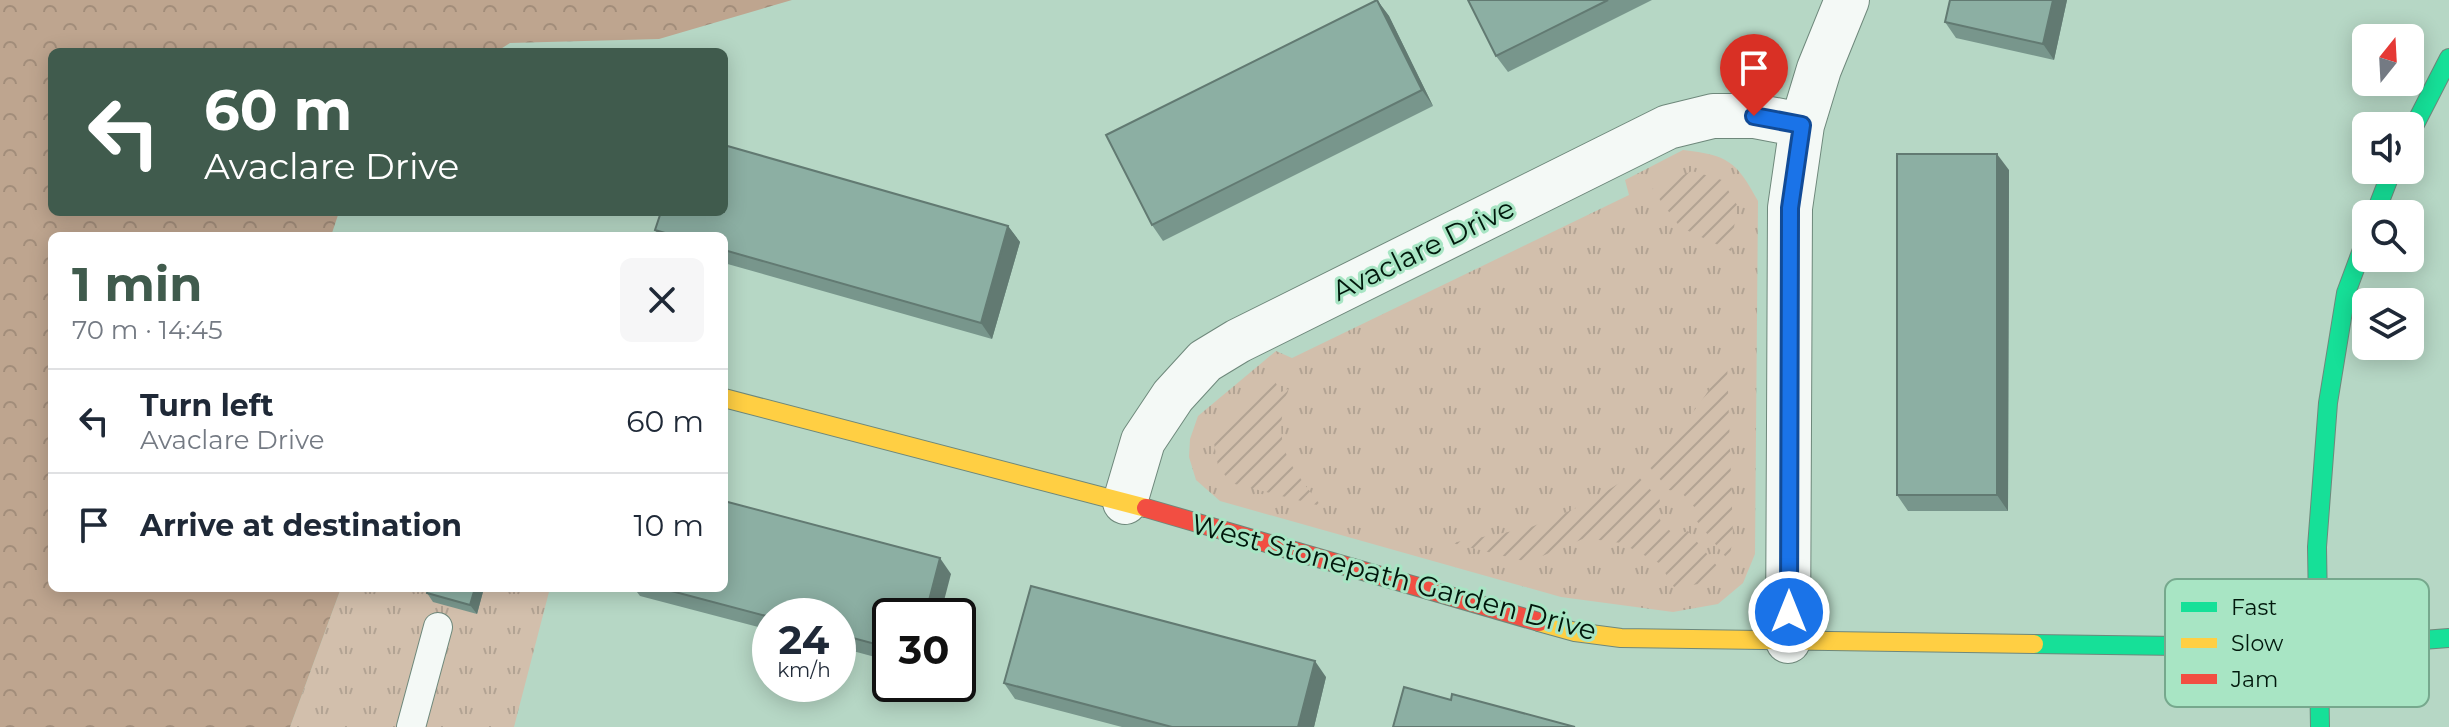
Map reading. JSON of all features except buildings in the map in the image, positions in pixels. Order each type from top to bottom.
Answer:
[{"type":"street","points":[[1788,641],[1790,208],[1802,125],[1819,69],[1847,0]]},
{"type":"street","points":[[2421,112],[2449,58]]},
{"type":"street","name":"Avaclare Drive","points":[[1125,502],[1143,441],[1173,396],[1205,361],[1238,341],[1668,127],[1713,116],[1754,116],[1802,125]]},
{"type":"street","points":[[2318,579],[2317,547],[2328,403],[2346,293],[2354,272]]},
{"type":"street","name":"West Stonepath Garden Drive","points":[[728,399],[1125,502],[1575,632],[1667,640],[2165,646]]},
{"type":"street","name":"West Stonepath Garden Drive","points":[[2429,640],[2449,638]]},
{"type":"street","points":[[2320,707],[2320,727]]},
{"type":"lane","points":[[411,727],[438,627]]},
{"type":"green space","points":[[0,0],[792,0],[659,39],[510,43],[502,48],[48,48],[48,216],[338,216],[332,232],[48,232],[48,592],[340,592],[290,727],[0,727]]},
{"type":"green space","points":[[1683,150],[1711,154],[1729,162],[1758,201],[1755,554],[1743,583],[1718,604],[1673,612],[1561,597],[1220,501],[1196,480],[1189,457],[1190,439],[1198,416],[1276,351],[1292,358],[1629,195],[1625,180]]},
{"type":"green space","points":[[1692,171],[1722,180],[1737,205],[1731,251],[1680,227],[1652,189]]},
{"type":"green space","points":[[1727,361],[1733,537],[1729,561],[1696,520],[1697,510],[1681,492],[1669,490],[1647,464],[1691,415]]},
{"type":"green space","points":[[1274,380],[1281,392],[1288,389],[1281,426],[1286,453],[1321,506],[1231,483],[1218,466],[1214,443],[1222,424]]},
{"type":"green space","points":[[1635,473],[1660,500],[1658,512],[1663,524],[1676,535],[1688,531],[1722,572],[1712,580],[1674,587],[1659,563],[1621,543],[1585,538],[1528,562],[1452,543],[1529,528],[1588,503]]},
{"type":"green space","points":[[340,592],[549,592],[514,727],[290,727]]},
{"type":"traffic: fast","points":[[2421,112],[2449,58]]},
{"type":"traffic: fast","points":[[2380,200],[2387,184]]},
{"type":"traffic: fast","points":[[2318,579],[2317,547],[2328,403],[2346,293],[2354,272]]},
{"type":"traffic: fast","points":[[2429,640],[2449,638]]},
{"type":"traffic: fast","points":[[2034,644],[2165,646]]},
{"type":"traffic: fast","points":[[2320,707],[2320,727]]},
{"type":"traffic: slow","points":[[728,399],[1146,508]]},
{"type":"traffic: slow","points":[[1539,622],[1575,632],[1621,638],[2034,644]]},
{"type":"traffic: jam","points":[[1146,508],[1539,622]]},
{"type":"route","points":[[1754,116],[1802,125],[1790,208],[1789,612]]}]
